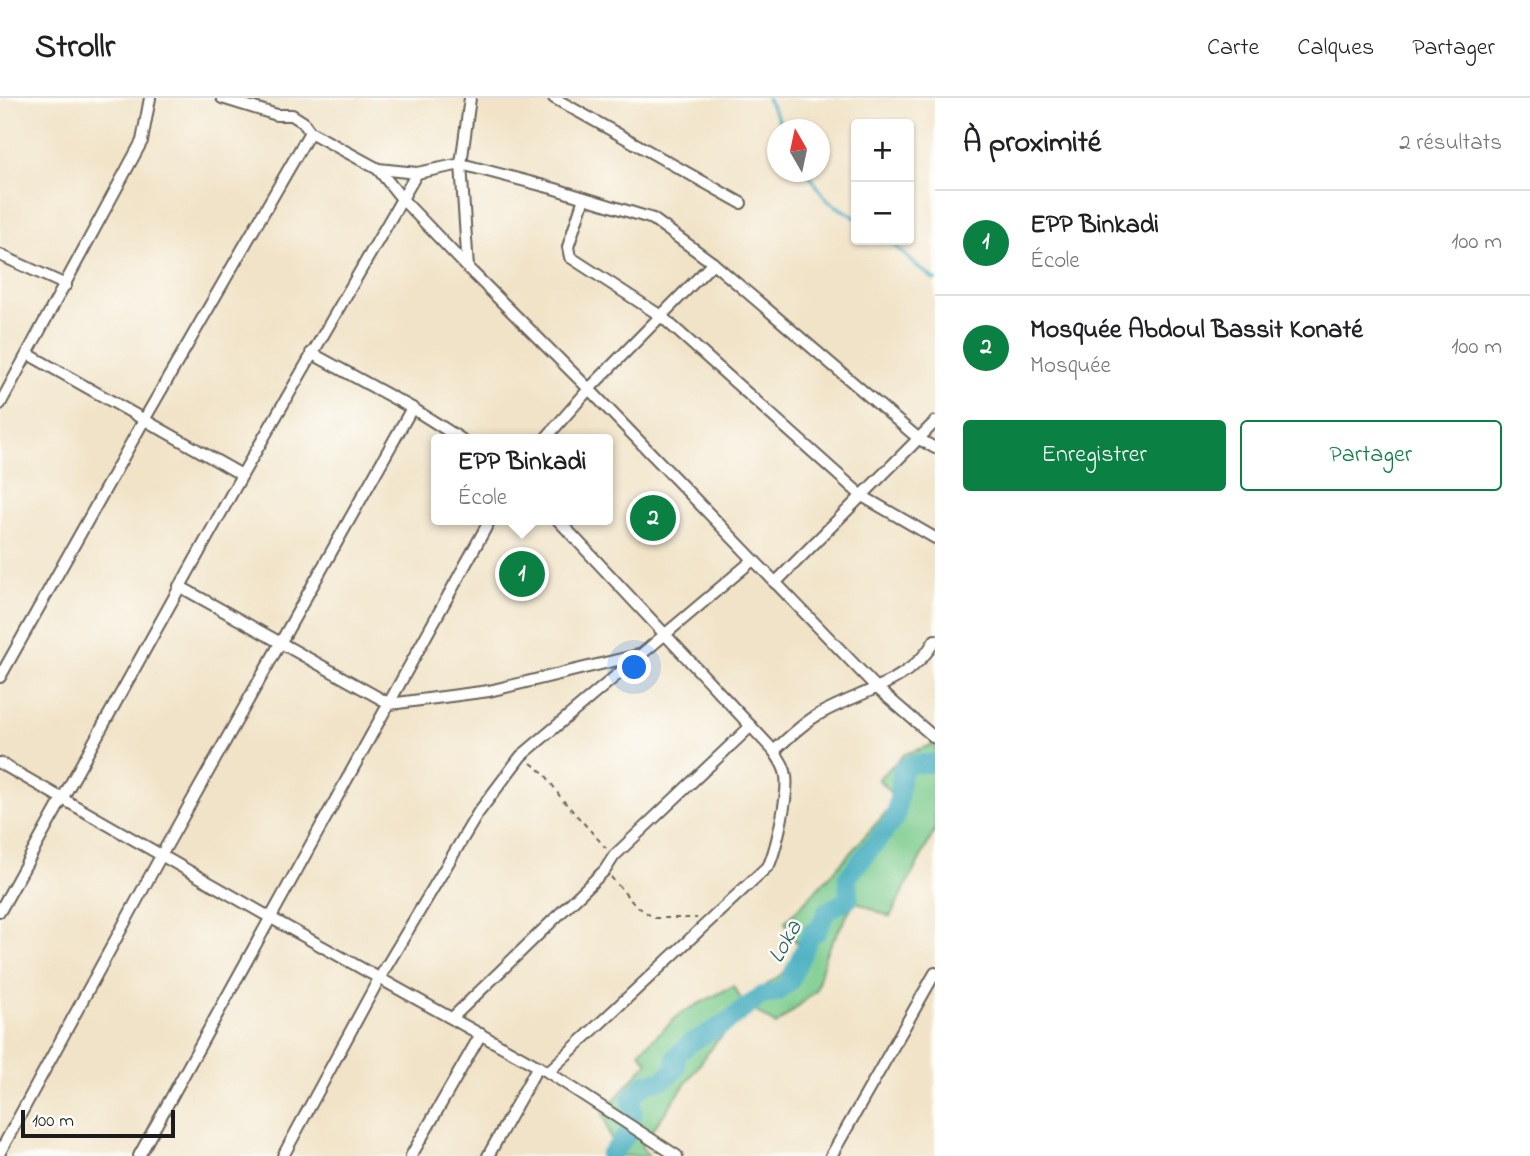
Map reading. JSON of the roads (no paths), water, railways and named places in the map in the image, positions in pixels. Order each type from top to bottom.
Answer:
[{"type":"street","points":[[0,404],[142,141],[150,98]]},
{"type":"street","points":[[222,98],[277,115],[292,115],[303,122],[310,132],[378,169],[403,200],[468,268],[589,389],[877,688],[935,738]]},
{"type":"street","points":[[468,268],[461,164],[470,98]]},
{"type":"street","points":[[554,98],[741,203]]},
{"type":"street","points":[[0,677],[144,419],[310,132]]},
{"type":"street","points":[[378,169],[417,173],[461,164],[653,219],[713,263],[919,439],[935,448]]},
{"type":"street","points":[[0,911],[179,586],[417,173]]},
{"type":"street","points":[[584,198],[568,247],[570,257],[661,316],[862,496],[935,538]]},
{"type":"street","points":[[0,255],[66,285]]},
{"type":"street","points":[[549,434],[589,389],[713,263]]},
{"type":"street","points":[[311,353],[412,408],[453,434]]},
{"type":"street","points":[[28,354],[242,475]]},
{"type":"street","points":[[0,1152],[162,854],[412,408]]},
{"type":"street","points":[[775,583],[935,422]]},
{"type":"street","points":[[139,1156],[487,525]]},
{"type":"street","points":[[488,1156],[543,1069],[712,920],[769,865],[774,854],[786,787],[783,765],[774,751],[563,525]]},
{"type":"street","points":[[283,1156],[380,977],[478,813],[521,755],[753,559]]},
{"type":"street","points":[[179,586],[390,704],[489,691],[642,654]]},
{"type":"street","points":[[774,751],[814,717],[877,688],[917,663],[935,640]]},
{"type":"street","points":[[452,1018],[606,870],[614,856],[751,726]]},
{"type":"street","points":[[0,763],[271,919],[543,1069],[677,1156]]},
{"type":"street","points":[[831,1156],[935,973]]},
{"type":"street","points":[[411,1156],[481,1034]]},
{"type":"waterway","points":[[767,98],[778,119]]},
{"type":"waterway","points":[[814,182],[828,201],[851,215]]},
{"type":"waterway","points":[[894,245],[935,280]]},
{"type":"waterway","name":"Loka","points":[[633,1113],[631,1098],[646,1083],[663,1080],[676,1069],[676,1056],[690,1043],[726,1023],[761,996],[777,992],[789,983],[812,932],[817,932],[827,911],[849,899],[847,878],[896,817],[902,770],[912,764],[935,763]]},
{"type":"waterway","name":"Loka","points":[[609,1156],[629,1133]]},
{"type":"place","name":"Mosquée Abdoul Bassit Konaté","points":[[653,518]]},
{"type":"place","name":"EPP Binkadi","points":[[522,574]]}]
